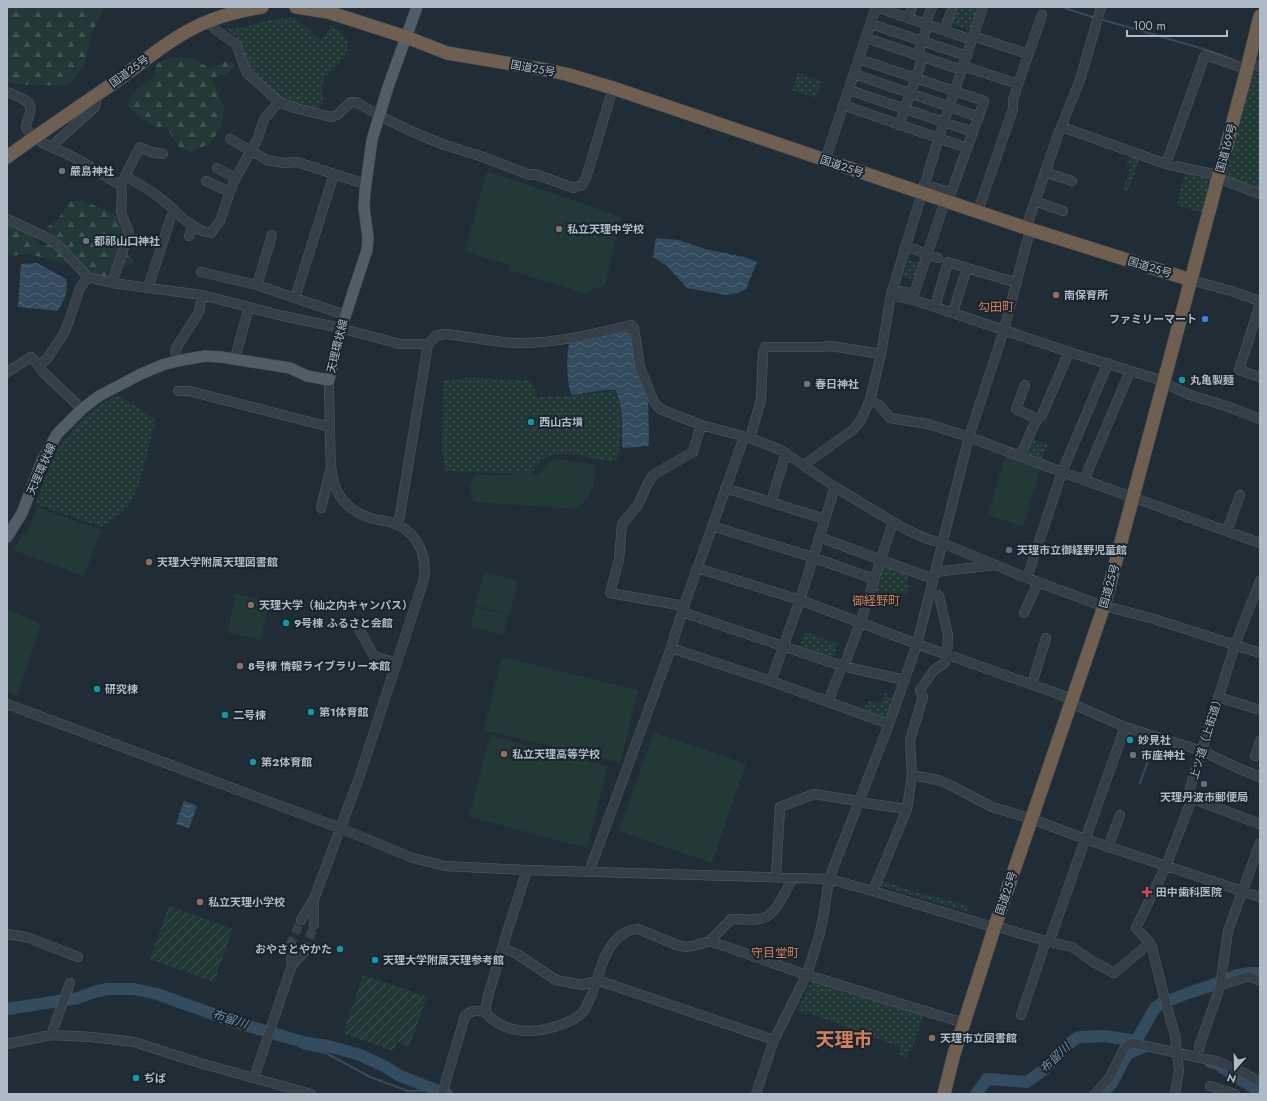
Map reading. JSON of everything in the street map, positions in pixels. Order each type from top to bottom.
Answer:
[{"type":"highway","name":"国道25号","points":[[7,157],[161,48],[208,21],[238,11],[262,7]]},
{"type":"highway","name":"国道25号","points":[[296,7],[328,12],[406,37],[447,53],[547,70],[612,88],[825,161],[923,188],[945,200],[1191,280],[1104,606],[995,926],[954,1054],[944,1094]]},
{"type":"highway","name":"国道169号","points":[[1191,280],[1218,177],[1252,66],[1260,16]]},
{"type":"main road","name":"天理環状線","points":[[7,537],[22,513],[42,460],[57,434],[82,409],[99,396],[141,374],[177,360],[205,356],[234,358],[290,368],[307,376],[328,380],[345,315],[368,243],[364,207],[369,154],[379,115],[417,7]]},
{"type":"street","points":[[825,161],[876,7],[889,9],[908,18],[944,30],[1028,54]]},
{"type":"street","points":[[908,18],[912,7]]},
{"type":"street","points":[[899,125],[915,78],[926,24],[932,7]]},
{"type":"street","points":[[944,30],[953,7]]},
{"type":"street","points":[[804,465],[854,429],[861,420],[870,400],[881,354],[891,292],[939,137],[983,7]]},
{"type":"street","points":[[756,1094],[774,1040],[807,974],[823,920],[829,879],[889,724],[917,644],[969,437],[1004,330],[1017,283],[1035,201],[1059,132],[1080,80],[1101,7]]},
{"type":"street","points":[[978,211],[1013,109],[1013,100],[1042,15]]},
{"type":"street","points":[[208,21],[216,30],[236,44],[247,73],[279,102],[295,108],[331,117],[337,115],[352,102],[356,102],[415,133],[442,144],[483,156],[530,175],[536,174],[574,188],[582,185],[586,178],[612,88]]},
{"type":"street","points":[[871,24],[967,56]]},
{"type":"street","points":[[866,38],[920,56],[1018,84]]},
{"type":"street","points":[[1166,164],[1205,55],[1252,66]]},
{"type":"street","points":[[859,60],[984,101],[951,192],[923,188]]},
{"type":"street","points":[[854,74],[978,117]]},
{"type":"street","points":[[849,90],[973,132]]},
{"type":"street","points":[[7,92],[25,100],[30,104],[31,110],[26,128],[34,138],[73,156],[106,177],[123,181],[161,198],[175,212],[193,226],[211,233],[220,221],[235,178],[258,138],[264,119],[279,102]]},
{"type":"street","points":[[53,147],[56,142],[95,107],[96,103],[92,97]]},
{"type":"street","points":[[844,106],[939,137],[967,148]]},
{"type":"street","points":[[1062,127],[1166,164],[1218,177],[1260,194]]},
{"type":"street","points":[[230,139],[267,160],[284,163],[297,162],[365,184]]},
{"type":"street","points":[[112,283],[129,233],[121,212],[123,181],[140,148],[163,154]]},
{"type":"street","points":[[216,168],[235,178]]},
{"type":"street","points":[[1046,171],[1050,174],[1072,181]]},
{"type":"street","points":[[295,298],[334,174]]},
{"type":"street","points":[[206,181],[230,192]]},
{"type":"street","points":[[891,292],[914,294],[945,200]]},
{"type":"street","points":[[1035,201],[1063,211]]},
{"type":"street","points":[[148,288],[175,212]]},
{"type":"street","points":[[7,218],[48,238],[60,248],[88,278],[112,283],[202,295],[400,344],[428,344]]},
{"type":"street","points":[[189,236],[193,226]]},
{"type":"street","points":[[257,286],[272,235]]},
{"type":"street","points":[[905,246],[938,258]]},
{"type":"street","points":[[935,307],[948,262],[1017,283]]},
{"type":"street","points":[[953,312],[967,268]]},
{"type":"street","points":[[201,272],[257,286],[345,315]]},
{"type":"street","points":[[38,365],[47,359],[63,335],[80,288],[88,278]]},
{"type":"street","points":[[1191,280],[1232,291],[1260,302],[1239,370],[1260,376]]},
{"type":"street","points":[[891,292],[1069,352],[1108,363],[1164,382],[1187,394],[1226,406],[1260,419]]},
{"type":"street","points":[[177,360],[175,352],[198,312],[202,295]]},
{"type":"street","points":[[234,358],[242,336],[249,307]]},
{"type":"street","points":[[397,525],[400,515],[428,344],[436,336],[445,334],[516,343],[550,341],[630,325],[634,328],[636,336],[640,367],[654,402],[660,409],[701,425],[747,438],[786,453],[835,487],[916,534],[942,543],[1027,578],[1104,606],[1151,618],[1260,653]]},
{"type":"street","points":[[589,872],[671,648],[725,488],[747,438],[761,400],[763,353],[765,347],[820,348],[831,346],[881,354]]},
{"type":"street","points":[[1020,456],[1036,421],[1042,415],[1069,352]]},
{"type":"street","points":[[7,372],[31,357],[44,373],[82,409]]},
{"type":"street","points":[[1027,578],[1062,472],[1108,363]]},
{"type":"street","points":[[1084,480],[1130,371]]},
{"type":"street","points":[[301,920],[314,899],[359,778],[424,578],[425,568],[424,556],[418,543],[411,535],[397,525],[363,516],[343,501],[337,492],[333,481],[328,380]]},
{"type":"street","points":[[1025,385],[1016,409],[1031,416],[1036,421]]},
{"type":"street","points":[[178,391],[189,391],[330,427]]},
{"type":"street","points":[[870,400],[879,405],[890,418],[928,424],[969,437],[1084,480],[1260,542]]},
{"type":"street","points":[[701,425],[693,452],[653,475],[638,505],[622,524],[619,560],[610,593],[683,609],[843,666],[904,680]]},
{"type":"street","points":[[771,502],[786,453]]},
{"type":"street","points":[[321,508],[332,464]]},
{"type":"street","points":[[771,682],[800,600],[812,557],[835,487]]},
{"type":"street","points":[[725,488],[825,519]]},
{"type":"street","points":[[1227,531],[1240,495]]},
{"type":"street","points":[[828,702],[860,623],[893,522]]},
{"type":"street","points":[[712,526],[812,557],[874,579]]},
{"type":"street","points":[[819,537],[880,560],[934,576],[996,565]]},
{"type":"street","points":[[697,568],[800,600],[917,644],[1032,684],[1064,696],[1077,706],[1125,727],[1202,751],[1260,777]]},
{"type":"street","name":"上ツ道（上街道）","points":[[1175,1094],[1179,1071],[1175,1035],[1150,943],[1136,928],[1166,866],[1191,801],[1190,788],[1218,697],[1260,581]]},
{"type":"street","points":[[1024,613],[1038,582]]},
{"type":"street","points":[[873,890],[907,809],[912,775],[910,740],[923,697],[920,690],[934,670],[945,662],[948,654],[948,635],[939,596],[930,592]]},
{"type":"street","points":[[356,624],[374,656],[396,663]]},
{"type":"street","points":[[1032,684],[1046,638]]},
{"type":"street","points":[[671,648],[889,724]]},
{"type":"street","points":[[1218,697],[1260,710]]},
{"type":"street","points":[[7,704],[340,828],[413,858],[428,862],[461,868],[829,879],[873,890],[986,925],[995,926],[1048,942],[1072,947],[1092,961],[1114,973],[1150,943]]},
{"type":"street","points":[[1021,1015],[1125,727]]},
{"type":"street","points":[[1255,756],[1260,741]]},
{"type":"street","points":[[912,775],[938,780],[992,807],[1032,819],[1108,847],[1260,897]]},
{"type":"street","points":[[776,877],[780,806],[814,794],[907,809]]},
{"type":"street","points":[[1190,798],[1260,824]]},
{"type":"street","points":[[1108,847],[1120,815]]},
{"type":"street","points":[[1198,1057],[1199,1047],[1221,982],[1228,931],[1260,843]]},
{"type":"street","points":[[485,1012],[488,996],[527,870]]},
{"type":"street","points":[[443,1091],[465,1016],[470,1011],[477,1010],[485,1012],[491,1019],[507,1027],[533,1032],[566,1022],[584,1011],[610,946],[622,934],[633,929],[638,929],[677,945],[686,947],[710,941],[731,920],[755,920],[769,916],[777,907],[793,878]]},
{"type":"street","points":[[314,899],[314,925]]},
{"type":"street","points":[[7,934],[26,937],[78,957]]},
{"type":"street","points":[[710,941],[807,974],[964,1023]]},
{"type":"street","points":[[290,946],[292,965]]},
{"type":"street","points":[[503,948],[517,954],[556,980],[583,985],[597,980],[774,1040]]},
{"type":"street","points":[[254,1078],[292,965],[305,951]]},
{"type":"street","points":[[1221,982],[1249,976],[1260,981]]},
{"type":"street","points":[[51,1035],[70,983]]},
{"type":"street","points":[[7,1044],[51,1035],[92,1037],[134,1042],[311,1094]]},
{"type":"street","points":[[1094,1094],[1110,1077],[1120,1054],[1128,1044],[1132,1043],[1178,1056],[1198,1057],[1219,1062],[1260,1082]]},
{"type":"street","points":[[1210,1086],[1235,1094]]},
{"type":"green space","points":[[7,7],[105,7],[91,35],[84,67],[67,86],[7,83]]},
{"type":"green space","points":[[956,7],[980,7],[971,31],[950,24]]},
{"type":"green space","points":[[296,18],[320,40],[326,35],[331,25],[344,36],[347,41],[348,46],[344,57],[323,81],[323,97],[319,110],[284,102],[257,78],[249,68],[238,38],[226,28],[245,27],[272,19]]},
{"type":"green space","points":[[172,57],[191,58],[210,68],[228,61],[235,65],[227,74],[212,78],[224,109],[222,125],[211,143],[191,152],[180,148],[167,129],[154,126],[139,117],[128,106],[129,101],[135,92],[155,76],[155,65]]},
{"type":"green space","points":[[1251,70],[1260,74],[1260,189],[1222,175]]},
{"type":"green space","points":[[798,73],[821,81],[816,98],[792,90]]},
{"type":"green space","points":[[1131,152],[1141,155],[1128,191],[1123,189],[1131,166],[1126,164]]},
{"type":"green space","points":[[487,171],[621,217],[605,285],[584,293],[509,270],[510,265],[465,251]]},
{"type":"green space","points":[[1185,173],[1214,180],[1205,214],[1177,205]]},
{"type":"green space","points":[[82,200],[113,214],[125,224],[129,239],[127,255],[133,258],[133,264],[120,267],[108,279],[89,273],[81,265],[63,264],[30,254],[7,256],[7,222],[26,232],[42,246],[49,245],[54,236],[47,227],[57,221],[70,201]]},
{"type":"green space","points":[[908,260],[922,263],[917,280],[903,276]]},
{"type":"green space","name":"西山古墳","points":[[468,378],[528,380],[532,384],[537,397],[569,396],[614,391],[620,406],[621,415],[621,434],[617,459],[612,462],[578,455],[553,455],[545,458],[539,463],[531,474],[446,471],[442,450],[443,384],[446,380]]},
{"type":"green space","points":[[118,395],[155,419],[141,478],[128,506],[119,515],[101,527],[36,504],[52,460],[67,436],[90,412],[99,405]]},
{"type":"green space","points":[[1034,439],[1048,445],[1041,460],[1024,453],[1029,440],[1033,441]]},
{"type":"green space","points":[[1006,454],[1041,467],[1023,527],[988,515]]},
{"type":"green space","points":[[556,459],[594,465],[592,490],[587,499],[577,509],[473,502],[470,486],[474,475],[539,474],[547,464]]},
{"type":"green space","points":[[37,507],[101,530],[84,576],[13,550],[23,533],[27,534]]},
{"type":"green space","points":[[888,564],[910,571],[906,584],[909,586],[906,594],[898,592],[892,607],[871,605],[883,566]]},
{"type":"green space","points":[[484,572],[518,581],[509,615],[475,605]]},
{"type":"green space","points":[[235,594],[269,601],[261,640],[228,633]]},
{"type":"green space","points":[[475,607],[508,615],[503,635],[470,626]]},
{"type":"green space","points":[[7,609],[41,624],[17,696],[7,692]]},
{"type":"green space","points":[[805,632],[838,644],[832,659],[799,649]]},
{"type":"green space","points":[[502,657],[638,690],[620,763],[484,730]]},
{"type":"green space","points":[[885,693],[888,694],[887,697],[896,700],[888,722],[863,713],[868,701],[881,703]]},
{"type":"green space","points":[[654,732],[746,764],[712,863],[619,831]]},
{"type":"green space","points":[[490,736],[608,766],[587,848],[469,817]]},
{"type":"green space","points":[[881,880],[909,890],[968,905],[967,912],[880,885]]},
{"type":"green space","points":[[169,906],[233,929],[214,982],[150,959]]},
{"type":"green space","points":[[363,975],[427,997],[409,1047],[397,1042],[393,1051],[343,1033]]},
{"type":"green space","points":[[812,980],[924,1012],[914,1044],[906,1058],[898,1055],[900,1047],[809,1013],[807,1014],[797,1011]]},
{"type":"water","points":[[656,238],[679,240],[705,249],[744,257],[757,262],[746,289],[738,293],[726,295],[687,288],[667,266],[653,257]]},
{"type":"water","points":[[37,263],[66,279],[67,288],[65,296],[57,311],[18,307],[21,264]]},
{"type":"water","points":[[625,331],[631,336],[638,373],[648,399],[648,446],[623,448],[621,410],[615,390],[572,395],[570,390],[567,360],[570,340]]},
{"type":"water","points":[[184,801],[197,806],[189,828],[176,824]]},
{"type":"waterway","points":[[1062,7],[1095,18]]},
{"type":"waterway","points":[[1100,19],[1207,50],[1232,59]]},
{"type":"waterway","points":[[1140,783],[1149,758]]},
{"type":"waterway","name":"布留川","points":[[1136,1041],[1155,1008],[1160,1004],[1237,975],[1250,973],[1260,974]]},
{"type":"waterway","name":"布留川","points":[[7,1009],[78,998],[97,991],[108,989],[134,989],[157,994],[238,1023],[307,1043],[328,1046],[360,1055],[386,1067],[400,1076],[447,1094]]},
{"type":"waterway","points":[[281,1035],[302,1048],[326,1053],[370,1077],[408,1091],[434,1090]]},
{"type":"waterway","name":"布留川","points":[[976,1094],[987,1079],[1027,1082],[1045,1069],[1066,1046],[1080,1037],[1105,1036],[1136,1041]]},
{"type":"waterway","points":[[1101,1094],[1112,1083],[1129,1053],[1143,1047]]},
{"type":"waterway","points":[[1210,1062],[1217,1064],[1260,1092]]},
{"type":"tunnel","points":[[290,946],[301,920]]},
{"type":"tunnel","points":[[305,951],[314,925]]},
{"type":"place","name":"嚴島神社","points":[[62,171]]},
{"type":"place","name":"私立天理中学校","points":[[559,229]]},
{"type":"place","name":"都祁山口神社","points":[[86,241]]},
{"type":"place","name":"南保育所","points":[[1056,295]]},
{"type":"place","name":"ファミリーマート","points":[[1205,319]]},
{"type":"place","name":"丸亀製麺","points":[[1182,380]]},
{"type":"place","name":"春日神社","points":[[807,384]]},
{"type":"place","name":"西山古墳","points":[[531,422]]},
{"type":"place","name":"天理市立御経野児童館","points":[[1009,550]]},
{"type":"place","name":"天理大学附属天理図書館","points":[[149,562]]},
{"type":"place","name":"天理大学（杣之内キャンパス）","points":[[251,605]]},
{"type":"place","name":"9号棟 ふるさと会館","points":[[286,623]]},
{"type":"place","name":"8号棟 情報ライブラリー本館","points":[[240,666]]},
{"type":"place","name":"研究棟","points":[[97,689]]},
{"type":"place","name":"第1体育館","points":[[311,712]]},
{"type":"place","name":"二号棟","points":[[225,715]]},
{"type":"place","name":"妙見社","points":[[1130,740]]},
{"type":"place","name":"私立天理高等学校","points":[[504,754]]},
{"type":"place","name":"市座神社","points":[[1133,755]]},
{"type":"place","name":"第2体育館","points":[[253,762]]},
{"type":"place","name":"天理丹波市郵便局","points":[[1204,784]]},
{"type":"place","name":"田中歯科医院","points":[[1147,892]]},
{"type":"place","name":"私立天理小学校","points":[[200,902]]},
{"type":"place","name":"おやさとやかた","points":[[340,949]]},
{"type":"place","name":"天理大学附属天理参考館","points":[[375,960]]},
{"type":"place","name":"天理市立図書館","points":[[932,1038]]},
{"type":"place","name":"ぢば","points":[[136,1078]]},
{"type":"district","name":"勾田町","points":[[996,307]]},
{"type":"district","name":"御経野町","points":[[876,601]]},
{"type":"district","name":"守目堂町","points":[[775,953]]},
{"type":"district","name":"天理市","points":[[844,1039]]}]
